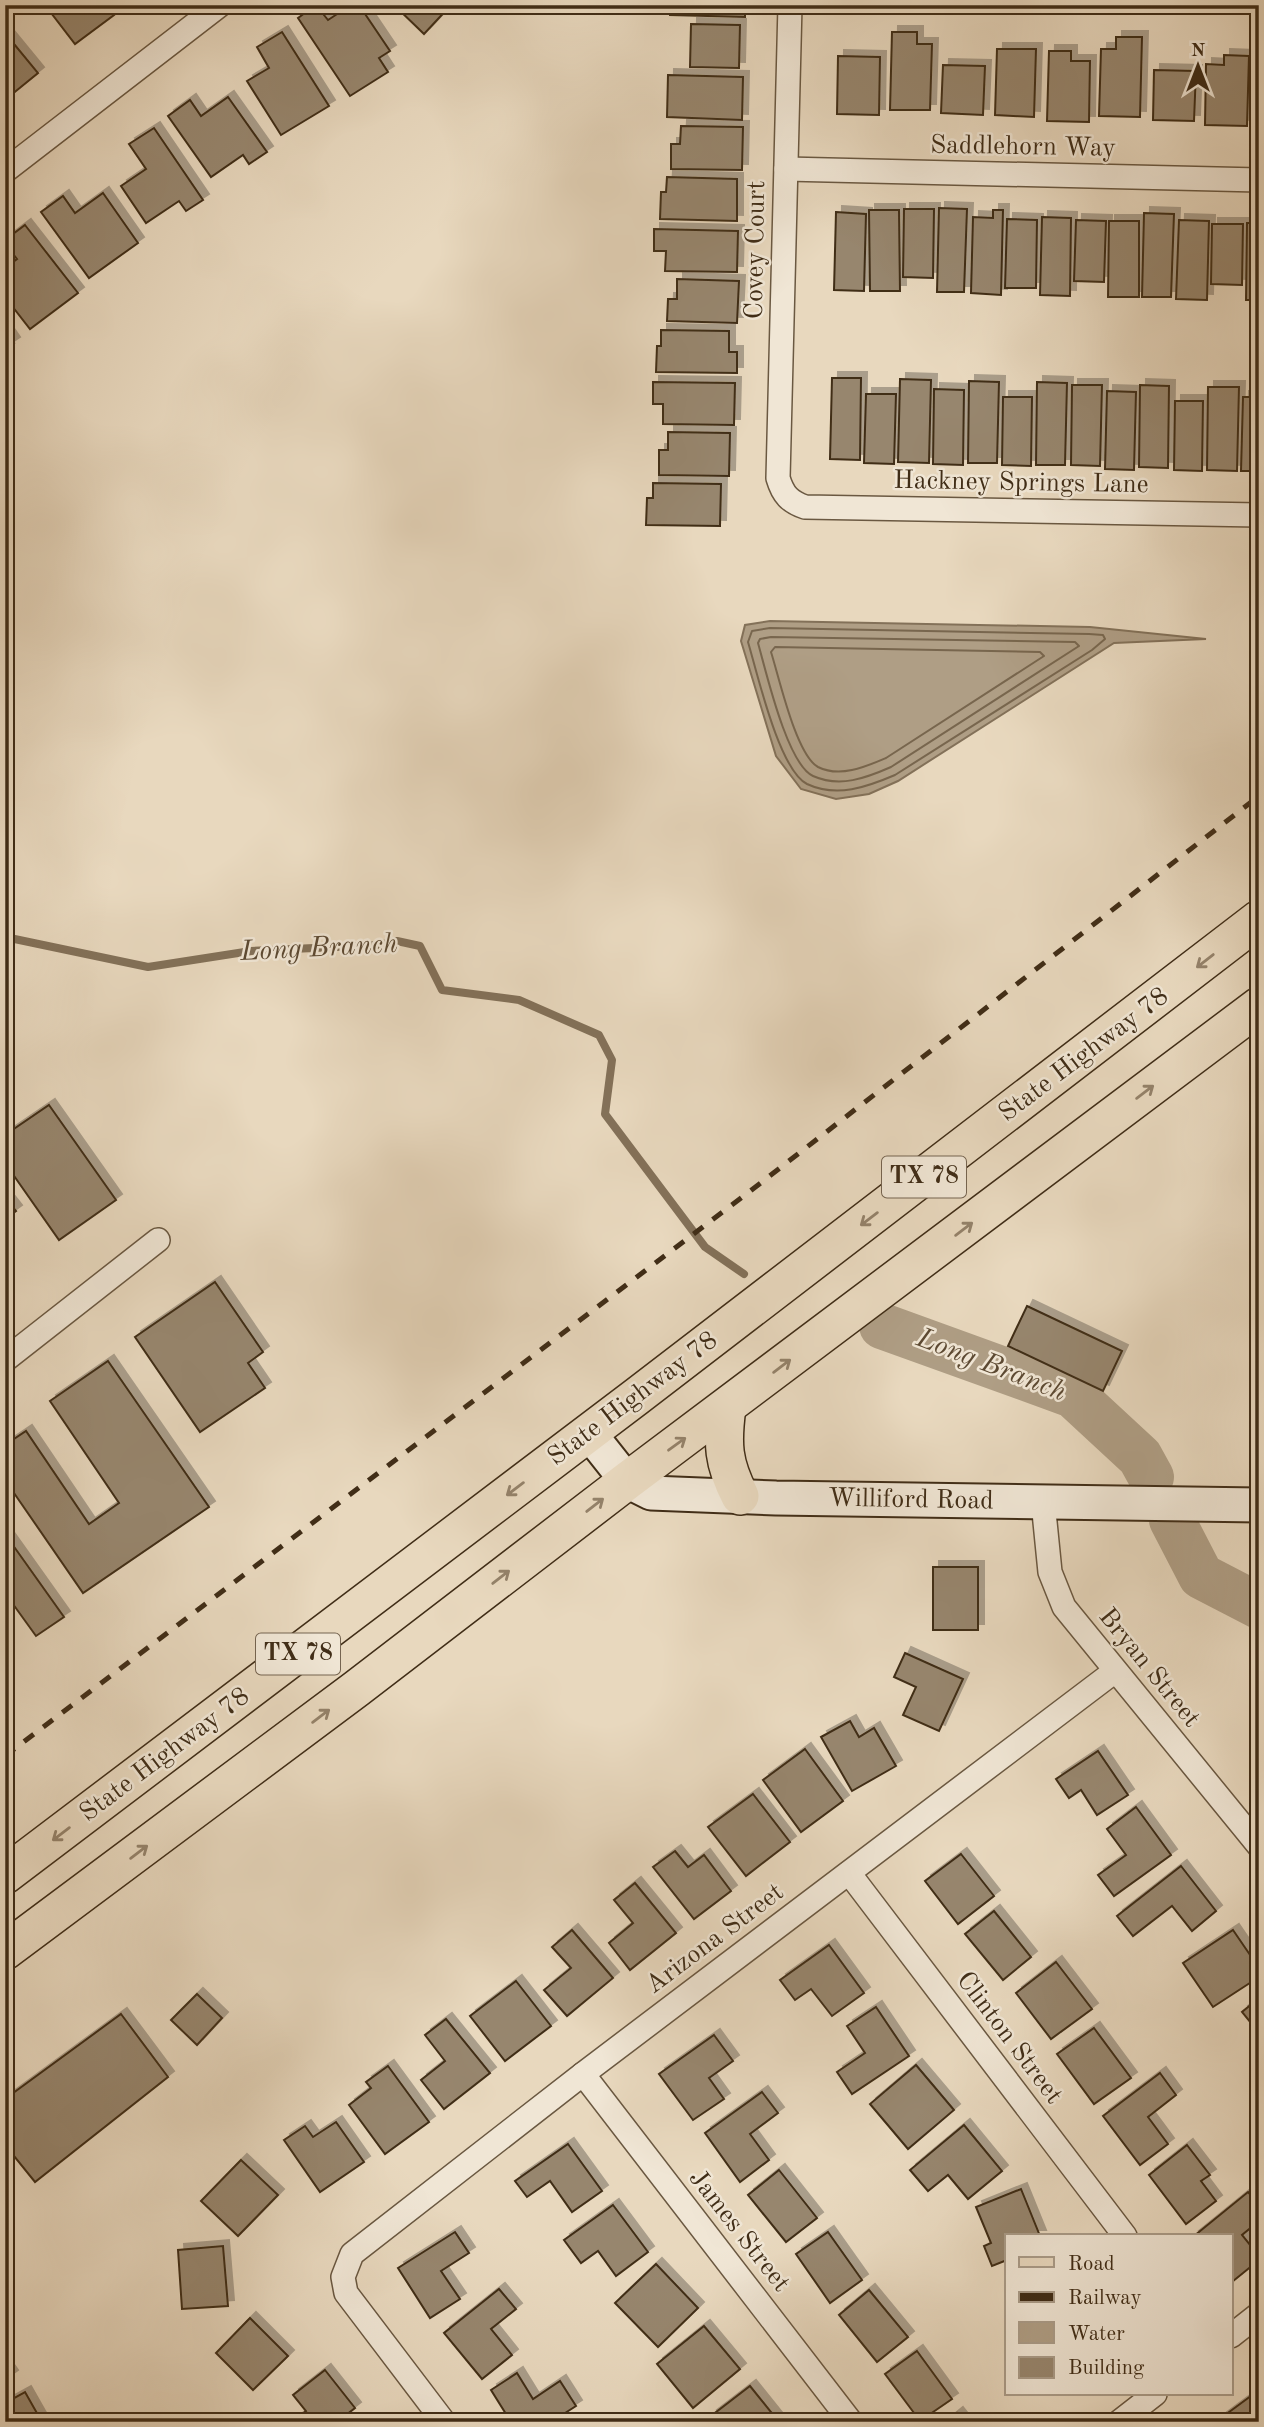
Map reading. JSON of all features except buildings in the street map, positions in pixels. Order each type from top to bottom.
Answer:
[{"type":"main road","name":"State Highway 78","points":[[5,1875],[589,1433],[1259,919]]},
{"type":"main road","name":"TX 78","points":[[5,1951],[1259,1006]]},
{"type":"main road","points":[[727,1407],[723,1437],[724,1455],[729,1475],[740,1496]]},
{"type":"street","points":[[5,171],[220,5]]},
{"type":"street","name":"Covey Court","points":[[785,496],[778,478],[790,5]]},
{"type":"street","name":"Saddlehorn Way","points":[[786,169],[1259,180]]},
{"type":"street","name":"Hackney Springs Lane","points":[[785,496],[805,507],[1259,515]]},
{"type":"street","points":[[5,1360],[158,1240]]},
{"type":"street","points":[[589,1433],[626,1481]]},
{"type":"street","name":"Williford Road","points":[[626,1481],[651,1493],[1043,1503],[1259,1505]]},
{"type":"street","name":"Bryan Street","points":[[1043,1503],[1050,1572],[1064,1607],[1259,1846]]},
{"type":"street","name":"Arizona Street","points":[[444,2422],[346,2294],[343,2277],[352,2254],[583,2074],[1115,1671]]},
{"type":"street","name":"Clinton Street","points":[[849,1873],[1123,2234]]},
{"type":"street","name":"James Street","points":[[583,2074],[851,2422]]},
{"type":"street","points":[[1232,2335],[1259,2314]]},
{"type":"street","points":[[1119,2422],[1152,2396]]},
{"type":"water","points":[[770,621],[1090,627],[1206,639],[1114,643],[898,781],[869,794],[836,799],[801,789],[776,756],[741,641],[745,625]]},
{"type":"waterway","name":"Long Branch","points":[[5,937],[148,967],[251,951],[379,945],[397,941],[420,946],[442,990],[519,1000],[599,1035],[612,1060],[605,1114],[705,1247],[744,1274]]},
{"type":"waterway","name":"Long Branch","points":[[882,1326],[1073,1395],[1140,1457],[1151,1477]]},
{"type":"waterway","name":"Long Branch","points":[[1172,1520],[1201,1576],[1259,1606]]},
{"type":"railway","points":[[5,1756],[749,1192],[1259,796]]}]
